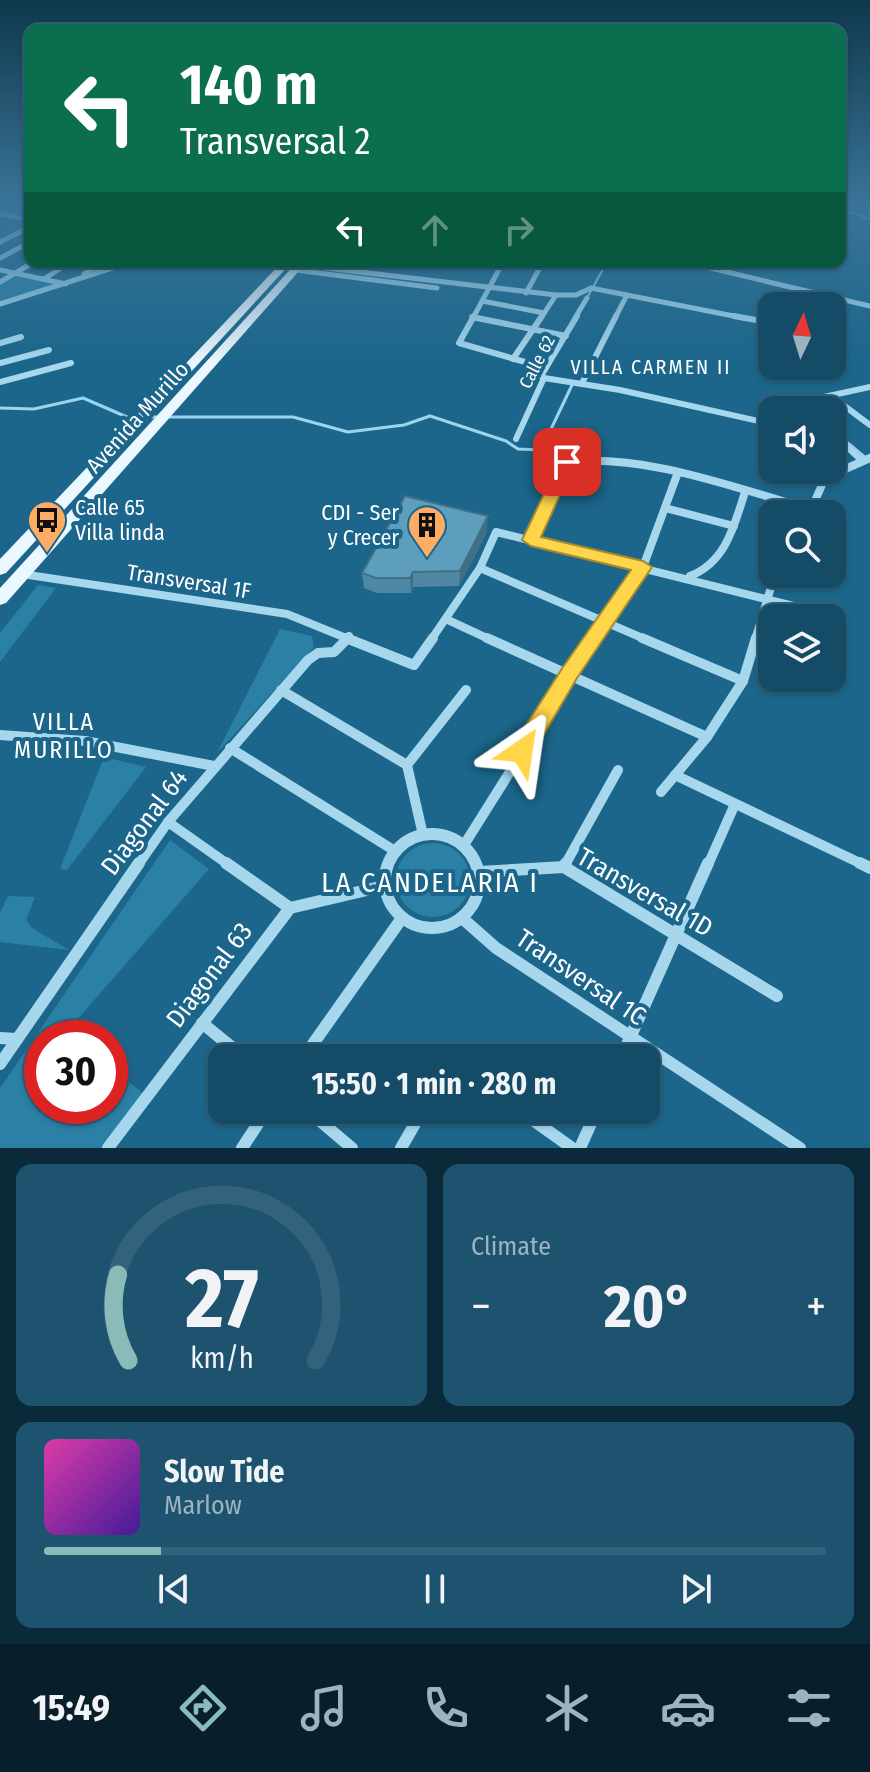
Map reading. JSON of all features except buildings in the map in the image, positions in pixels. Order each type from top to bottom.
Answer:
[{"type":"main road","name":"Avenida Murillo","points":[[0,569],[293,268]]},
{"type":"main road","name":"Avenida Murillo","points":[[0,599],[293,268]]},
{"type":"street","points":[[0,282],[24,268]]},
{"type":"street","points":[[44,279],[61,268]]},
{"type":"street","points":[[0,270],[69,283],[94,268]]},
{"type":"street","points":[[0,304],[113,268]]},
{"type":"street","points":[[314,268],[488,291],[576,295],[594,289],[758,320]]},
{"type":"street","points":[[500,268],[459,343],[546,368]]},
{"type":"street","points":[[526,293],[540,268]]},
{"type":"street","points":[[710,268],[867,306]]},
{"type":"street","points":[[513,359],[556,295]]},
{"type":"street","points":[[582,383],[627,295]]},
{"type":"street","name":"Calle 62","points":[[516,439],[544,378],[541,376],[587,298]]},
{"type":"street","points":[[482,301],[544,313]]},
{"type":"street","points":[[472,317],[566,336]]},
{"type":"street","points":[[0,343],[21,337]]},
{"type":"street","points":[[0,363],[49,350]]},
{"type":"street","points":[[0,382],[71,363]]},
{"type":"street","points":[[544,378],[582,383],[758,421]]},
{"type":"street","points":[[831,396],[869,389]]},
{"type":"street","points":[[846,407],[870,425]]},
{"type":"street","points":[[814,500],[825,478],[866,459],[846,444]]},
{"type":"street","points":[[531,540],[567,462],[580,459],[677,475],[776,500]]},
{"type":"street","points":[[464,845],[570,672],[643,567],[677,475]]},
{"type":"street","points":[[686,577],[706,571],[716,561],[734,526],[745,492]]},
{"type":"street","points":[[665,508],[734,526]]},
{"type":"street","points":[[707,737],[570,672],[448,620],[480,568],[496,532],[791,604]]},
{"type":"street","points":[[480,568],[743,681]]},
{"type":"street","name":"Transversal 1F","points":[[21,574],[287,614],[349,636],[414,665],[448,620]]},
{"type":"street","points":[[661,792],[707,737],[743,681],[770,588]]},
{"type":"street","name":"Diagonal 64","points":[[0,1064],[168,822],[312,655],[334,652],[349,636]]},
{"type":"street","points":[[281,690],[407,765],[423,835]]},
{"type":"street","points":[[407,765],[466,690]]},
{"type":"street","points":[[0,735],[85,741],[214,766]]},
{"type":"street","points":[[230,748],[395,851]]},
{"type":"street","points":[[564,867],[618,770]]},
{"type":"street","points":[[675,775],[870,868]]},
{"type":"street","points":[[628,1044],[735,804]]},
{"type":"street","points":[[168,822],[290,908],[384,886]]},
{"type":"street","points":[[423,835],[451,838],[464,845],[479,872],[479,892],[475,904],[462,918],[442,927],[428,928],[402,918],[387,899],[384,886],[384,874],[395,851],[423,835]]},
{"type":"street","name":"Transversal 1D","points":[[479,872],[564,867],[777,996]]},
{"type":"street","name":"Diagonal 63","points":[[108,1148],[290,908]]},
{"type":"street","points":[[313,1044],[402,918]]},
{"type":"street","name":"Transversal 1C","points":[[462,918],[496,948],[800,1148]]},
{"type":"street","points":[[202,1023],[228,1044]]},
{"type":"street","points":[[0,1038],[17,1039]]},
{"type":"street","points":[[242,1148],[258,1124]]},
{"type":"street","points":[[324,1124],[352,1148]]},
{"type":"street","points":[[401,1148],[415,1124]]},
{"type":"street","points":[[539,1124],[572,1148]]},
{"type":"street","points":[[580,1148],[591,1124]]},
{"type":"shaded area","points":[[15,274],[57,284],[0,302],[0,283]]},
{"type":"shaded area","points":[[38,585],[56,588],[0,662],[0,633]]},
{"type":"shaded area","points":[[280,629],[312,636],[314,647],[217,753]]},
{"type":"shaded area","points":[[104,757],[146,767],[67,870],[60,869]]},
{"type":"shaded area","points":[[170,840],[209,869],[77,1020],[47,1020]]},
{"type":"shaded area","points":[[426,843],[440,843],[454,849],[464,859],[470,880],[464,901],[454,911],[440,917],[426,917],[412,911],[402,901],[396,887],[396,873],[402,859],[412,849]]},
{"type":"shaded area","points":[[8,896],[35,897],[26,920],[32,928],[69,950],[0,942],[0,913]]},
{"type":"shaded area","points":[[24,1053],[24,1124],[123,1124],[105,1148],[0,1148],[0,1088]]},
{"type":"shaded area","points":[[128,1081],[145,1095],[128,1118]]},
{"type":"waterway","points":[[587,298],[604,268]]},
{"type":"waterway","points":[[0,408],[34,409],[83,398],[127,417],[293,417],[348,432],[404,425],[430,416],[506,441],[518,449],[541,450],[573,383]]},
{"type":"waterway","points":[[846,442],[867,459]]},
{"type":"place","name":"Calle 65 Villa linda","points":[[47,554]]},
{"type":"place","name":"CDI - Ser y Crecer","points":[[427,559]]},
{"type":"district","name":"VILLA CARMEN II","points":[[651,367]]},
{"type":"district","name":"VILLA MURILLO","points":[[64,736]]},
{"type":"district","name":"LA CANDELARIA I","points":[[430,882]]},
{"type":"route","points":[[522,751],[570,672],[643,567],[531,540],[567,462]]}]
